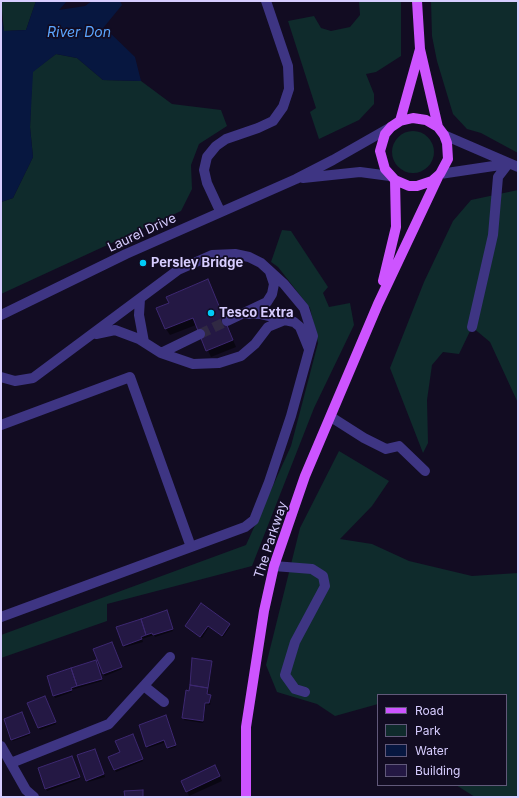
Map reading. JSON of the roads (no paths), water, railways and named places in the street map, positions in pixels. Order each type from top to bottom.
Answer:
[{"type":"main road","points":[[418,1],[420,49],[438,127]]},
{"type":"main road","points":[[400,121],[420,49]]},
{"type":"main road","points":[[378,304],[448,159],[448,151],[444,135],[438,127],[426,120],[413,118],[400,121],[391,127],[385,134],[380,152],[384,169],[393,178],[410,186],[417,186],[432,181],[439,175]]},
{"type":"main road","points":[[378,304],[396,227],[393,178]]},
{"type":"main road","name":"The Parkway","points":[[246,797],[246,727],[264,611],[274,566],[305,476],[378,304]]},
{"type":"street","points":[[220,211],[207,183],[204,170],[207,157],[216,146],[226,139],[258,128],[273,120],[284,107],[289,89],[288,66],[266,1]]},
{"type":"street","name":"Laurel Drive","points":[[1,315],[126,254],[220,211],[296,179],[334,160],[391,127]]},
{"type":"street","points":[[444,135],[511,165]]},
{"type":"street","points":[[439,175],[511,165]]},
{"type":"street","points":[[472,327],[493,235],[498,177],[511,165]]},
{"type":"street","name":"Laurel Drive","points":[[296,179],[360,172],[393,178]]},
{"type":"street","points":[[1,377],[15,381],[33,378],[178,270],[212,255],[235,254],[249,257],[261,263],[284,284],[304,308],[313,336],[296,400],[269,482],[254,520],[245,527],[1,617]]},
{"type":"street","points":[[227,321],[267,302],[272,294],[274,284],[269,271]]},
{"type":"street","points":[[140,299],[139,315],[144,342]]},
{"type":"street","points":[[242,314],[260,314],[294,322],[300,327],[309,349]]},
{"type":"street","points":[[94,334],[115,330],[144,342],[161,353],[193,364],[218,363],[241,356],[256,344],[268,327],[285,320]]},
{"type":"street","points":[[161,353],[200,334]]},
{"type":"street","points":[[1,425],[130,377],[191,547]]},
{"type":"street","points":[[331,417],[364,438],[386,449],[399,446],[425,471]]},
{"type":"street","points":[[274,566],[312,569],[323,576],[325,586],[295,642],[285,675],[295,689],[305,692]]},
{"type":"street","points":[[11,763],[109,724],[170,658]]},
{"type":"street","points":[[144,686],[164,702]]},
{"type":"street","points":[[1,746],[26,790],[34,797]]},
{"type":"water","name":"River Don","points":[[36,1],[67,1],[59,10],[85,6],[92,1],[120,1],[122,5],[104,27],[135,57],[141,81],[103,80],[77,58],[56,54],[33,72],[30,127],[33,157],[13,198],[1,202],[1,13],[4,31],[26,30]]},
{"type":"tunnel","points":[[200,334],[227,321]]},
{"type":"place","name":"Persley Bridge","points":[[143,263]]},
{"type":"place","name":"Tesco Extra","points":[[211,313]]}]
